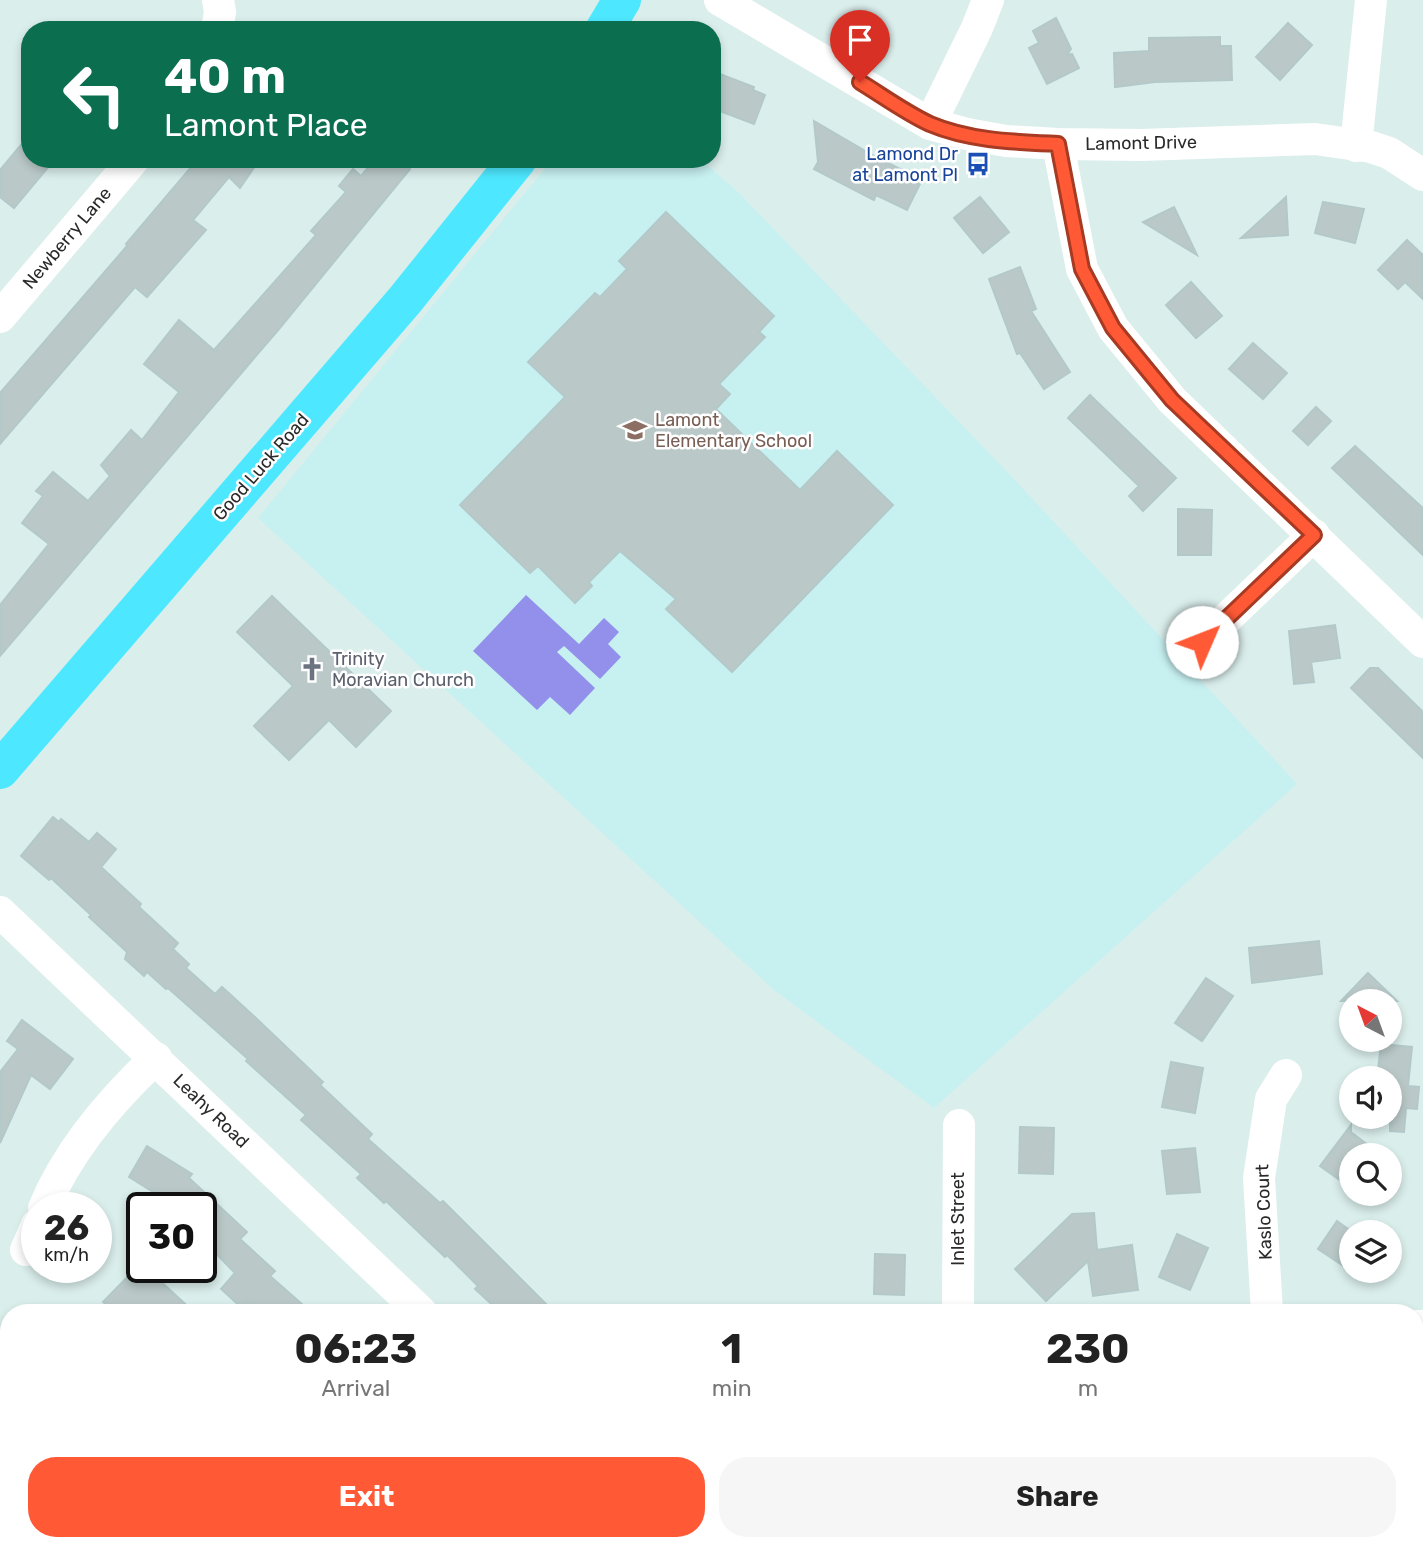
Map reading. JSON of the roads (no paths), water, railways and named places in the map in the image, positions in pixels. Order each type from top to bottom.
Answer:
[{"type":"main road","points":[[609,21],[622,0]]},
{"type":"main road","name":"Good Luck Road","points":[[0,770],[388,320],[510,168]]},
{"type":"street","points":[[218,0],[218,21]]},
{"type":"street","name":"Lamont Drive","points":[[720,0],[930,124],[967,134],[1006,141],[1058,144],[1141,145],[1315,139],[1371,147],[1389,153],[1423,175]]},
{"type":"street","points":[[930,124],[988,0]]},
{"type":"street","points":[[1356,146],[1371,0]]},
{"type":"street","points":[[1058,144],[1082,269],[1113,328],[1172,400],[1423,642]]},
{"type":"street","name":"Newberry Lane","points":[[0,317],[126,168]]},
{"type":"street","points":[[1202,642],[1314,535]]},
{"type":"street","name":"Leahy Road","points":[[0,912],[413,1304]]},
{"type":"street","points":[[51,1192],[80,1141],[133,1079],[156,1058]]},
{"type":"street","name":"Kaslo Court","points":[[1267,1304],[1259,1178],[1271,1099],[1286,1075]]},
{"type":"street","name":"Inlet Street","points":[[958,1304],[959,1125]]},
{"type":"place","name":"Lamond Dr at Lamont Pl","points":[[978,164]]},
{"type":"place","name":"Lamont Elementary School","points":[[635,430]]},
{"type":"place","name":"Trinity Moravian Church","points":[[312,669]]}]
